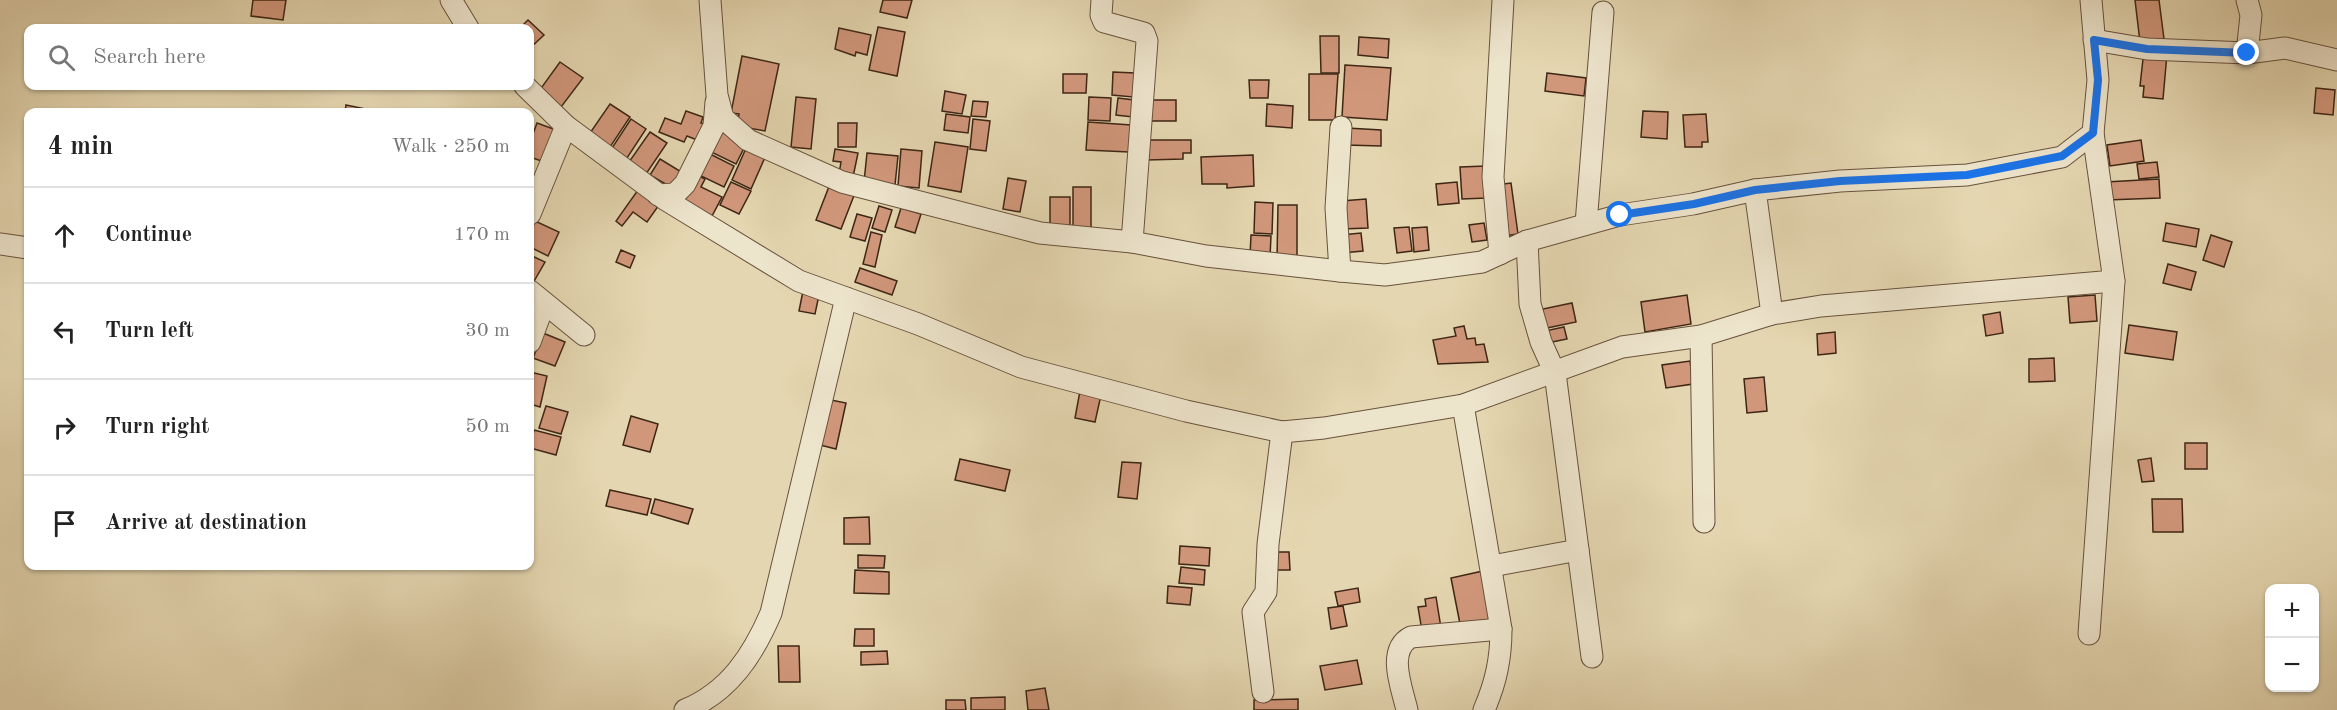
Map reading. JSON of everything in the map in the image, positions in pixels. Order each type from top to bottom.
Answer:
[{"type":"street","points":[[451,0],[466,24]]},
{"type":"street","points":[[658,195],[675,194],[685,184],[714,126],[717,95],[710,0]]},
{"type":"street","points":[[1102,0],[1101,15],[1104,22],[1144,33],[1147,41],[1132,242]]},
{"type":"street","points":[[1500,254],[1493,177],[1503,0]]},
{"type":"street","points":[[2089,634],[2114,281],[2093,133],[2098,80],[2091,0]]},
{"type":"street","points":[[2247,0],[2251,15],[2247,53]]},
{"type":"street","points":[[1586,224],[1603,12]]},
{"type":"street","points":[[2094,40],[2147,49],[2247,53],[2285,48],[2337,60]]},
{"type":"street","points":[[529,90],[566,126],[658,195],[799,281],[918,324],[1020,367],[1186,411],[1282,432],[1463,405],[1622,347],[1701,336],[1772,314],[1821,306],[2114,281]]},
{"type":"street","points":[[717,95],[723,118],[748,140],[842,182],[1040,233],[1132,242],[1206,256],[1385,275],[1482,262],[1527,241],[1620,215],[1694,204],[1755,190],[1840,181],[1967,175],[2062,156],[2093,133]]},
{"type":"street","points":[[534,204],[566,126]]},
{"type":"street","points":[[1340,271],[1336,208],[1341,127]]},
{"type":"street","points":[[1755,190],[1772,314]]},
{"type":"street","points":[[1527,241],[1530,304],[1541,342],[1555,373],[1592,657]]},
{"type":"street","points":[[0,244],[24,247]]},
{"type":"street","points":[[699,707],[732,678],[755,650],[771,614],[846,297]]},
{"type":"street","points":[[534,317],[537,298],[584,336]]},
{"type":"street","points":[[1701,336],[1704,522]]},
{"type":"street","points":[[1463,405],[1501,628],[1501,656],[1495,685],[1484,710]]},
{"type":"street","points":[[1263,692],[1253,612],[1266,592],[1268,544],[1282,432]]},
{"type":"street","points":[[1492,566],[1578,550]]},
{"type":"street","points":[[1407,710],[1398,665],[1398,651],[1403,642],[1412,638],[1501,628]]},
{"type":"building","points":[[253,0],[286,0],[283,20],[251,16]]},
{"type":"building","points":[[883,0],[912,0],[907,18],[880,12]]},
{"type":"building","points":[[2135,0],[2159,0],[2164,39],[2140,42]]},
{"type":"building","points":[[534,26],[544,35],[534,44]]},
{"type":"building","points":[[878,27],[905,32],[897,76],[869,70]]},
{"type":"building","points":[[839,28],[871,35],[867,55],[856,52],[855,56],[835,49]]},
{"type":"building","points":[[1320,36],[1339,36],[1339,73],[1321,73]]},
{"type":"building","points":[[1359,37],[1389,39],[1388,58],[1358,55]]},
{"type":"building","points":[[2167,54],[2163,99],[2143,97],[2144,86],[2140,86],[2143,59]]},
{"type":"building","points":[[742,56],[779,64],[765,131],[737,126],[739,114],[731,113]]},
{"type":"building","points":[[560,62],[583,78],[561,107],[539,91]]},
{"type":"building","points":[[1345,65],[1391,68],[1387,120],[1342,117]]},
{"type":"building","points":[[1113,72],[1135,73],[1133,97],[1112,95]]},
{"type":"building","points":[[1547,73],[1586,78],[1584,96],[1545,91]]},
{"type":"building","points":[[1063,74],[1087,74],[1086,93],[1063,93]]},
{"type":"building","points":[[1309,74],[1338,74],[1335,120],[1309,120]]},
{"type":"building","points":[[1249,80],[1269,80],[1268,98],[1250,98]]},
{"type":"building","points":[[2316,88],[2335,90],[2333,115],[2314,113]]},
{"type":"building","points":[[945,91],[966,95],[962,114],[942,111]]},
{"type":"building","points":[[796,97],[816,99],[811,149],[791,147]]},
{"type":"building","points":[[1089,97],[1111,98],[1110,121],[1088,120]]},
{"type":"building","points":[[1118,98],[1134,100],[1133,117],[1116,115]]},
{"type":"building","points":[[1150,100],[1176,100],[1176,121],[1149,121]]},
{"type":"building","points":[[973,101],[988,102],[986,117],[971,116]]},
{"type":"building","points":[[610,104],[630,117],[610,147],[590,133]]},
{"type":"building","points":[[1267,104],[1293,106],[1292,128],[1266,126]]},
{"type":"building","points":[[346,105],[361,108],[346,108]]},
{"type":"building","points":[[686,111],[703,117],[701,123],[708,125],[702,142],[687,136],[684,142],[659,132],[665,118],[681,124]]},
{"type":"building","points":[[1643,111],[1668,112],[1667,139],[1641,137]]},
{"type":"building","points":[[946,114],[970,117],[968,133],[944,130]]},
{"type":"building","points":[[1706,114],[1708,142],[1702,142],[1702,147],[1685,147],[1683,115]]},
{"type":"building","points":[[631,119],[646,129],[627,158],[612,148]]},
{"type":"building","points":[[973,119],[990,121],[986,151],[970,149]]},
{"type":"building","points":[[1088,122],[1131,125],[1129,152],[1086,150]]},
{"type":"building","points":[[537,123],[559,131],[547,163],[534,158],[534,131]]},
{"type":"building","points":[[838,123],[857,123],[856,147],[838,147]]},
{"type":"building","points":[[717,127],[747,142],[736,164],[705,149]]},
{"type":"building","points":[[1347,128],[1381,130],[1381,146],[1346,145]]},
{"type":"building","points":[[650,132],[667,143],[646,174],[629,162]]},
{"type":"building","points":[[1146,140],[1191,140],[1191,153],[1183,153],[1183,159],[1147,160]]},
{"type":"building","points":[[2141,140],[2144,161],[2110,166],[2107,145]]},
{"type":"building","points":[[935,142],[968,147],[961,192],[928,186]]},
{"type":"building","points":[[747,146],[766,155],[751,189],[732,180]]},
{"type":"building","points":[[835,149],[858,153],[853,177],[839,174],[841,162],[833,161]]},
{"type":"building","points":[[901,149],[922,151],[919,188],[898,186]]},
{"type":"building","points":[[708,153],[734,166],[724,187],[697,174]]},
{"type":"building","points":[[867,153],[898,156],[895,185],[864,182]]},
{"type":"building","points":[[1253,155],[1254,186],[1227,188],[1227,184],[1202,184],[1201,157]]},
{"type":"building","points":[[660,159],[683,173],[674,189],[650,175]]},
{"type":"building","points":[[2157,162],[2159,177],[2139,179],[2137,164]]},
{"type":"building","points":[[1486,166],[1487,198],[1462,199],[1460,167]]},
{"type":"building","points":[[695,174],[705,179],[701,187],[722,197],[712,216],[681,200]]},
{"type":"building","points":[[1008,178],[1026,181],[1020,212],[1003,209]]},
{"type":"building","points":[[2159,179],[2160,198],[2107,200],[2106,182]]},
{"type":"building","points":[[731,182],[751,191],[739,214],[720,205]]},
{"type":"building","points":[[1457,182],[1459,203],[1438,205],[1436,184]]},
{"type":"building","points":[[1511,183],[1518,234],[1504,236],[1496,185]]},
{"type":"building","points":[[830,184],[855,193],[841,229],[816,220]]},
{"type":"building","points":[[1073,187],[1091,187],[1091,236],[1073,236]]},
{"type":"building","points":[[638,190],[659,205],[647,222],[633,212],[622,226],[616,221]]},
{"type":"building","points":[[1050,197],[1070,197],[1070,226],[1050,226]]},
{"type":"building","points":[[1366,199],[1368,228],[1342,229],[1341,201]]},
{"type":"building","points":[[1255,202],[1273,203],[1272,234],[1254,233]]},
{"type":"building","points":[[1278,205],[1297,205],[1297,259],[1277,259]]},
{"type":"building","points":[[879,206],[892,210],[885,232],[872,228]]},
{"type":"building","points":[[901,208],[921,214],[915,233],[895,227]]},
{"type":"building","points":[[857,214],[872,218],[865,241],[850,237]]},
{"type":"building","points":[[535,221],[559,232],[548,256],[534,249]]},
{"type":"building","points":[[1484,223],[1487,240],[1472,242],[1469,225]]},
{"type":"building","points":[[2166,223],[2199,229],[2196,247],[2163,241]]},
{"type":"building","points":[[1409,227],[1412,251],[1397,253],[1394,228]]},
{"type":"building","points":[[1427,227],[1429,250],[1414,252],[1412,228]]},
{"type":"building","points":[[871,232],[882,235],[875,267],[863,264]]},
{"type":"building","points":[[1361,233],[1363,251],[1342,253],[1341,235]]},
{"type":"building","points":[[1251,235],[1271,236],[1270,257],[1250,256]]},
{"type":"building","points":[[2211,235],[2232,242],[2224,267],[2203,260]]},
{"type":"building","points":[[621,250],[635,256],[630,268],[616,262]]},
{"type":"building","points":[[534,257],[545,262],[534,281]]},
{"type":"building","points":[[2168,264],[2196,272],[2191,290],[2163,283]]},
{"type":"building","points":[[860,268],[897,281],[892,295],[855,282]]},
{"type":"building","points":[[803,291],[819,295],[815,314],[799,311]]},
{"type":"building","points":[[1687,295],[1691,324],[1645,332],[1641,302]]},
{"type":"building","points":[[2095,295],[2097,321],[2070,323],[2068,297]]},
{"type":"building","points":[[1572,303],[1576,322],[1542,329],[1538,310]]},
{"type":"building","points":[[2000,312],[2003,333],[1986,336],[1983,315]]},
{"type":"building","points":[[2129,325],[2177,332],[2173,360],[2125,353]]},
{"type":"building","points":[[1464,326],[1467,339],[1475,338],[1476,345],[1484,344],[1488,362],[1438,364],[1433,340],[1456,336],[1454,328]]},
{"type":"building","points":[[1564,327],[1567,339],[1547,343],[1545,331]]},
{"type":"building","points":[[1835,332],[1836,353],[1818,355],[1817,334]]},
{"type":"building","points":[[543,333],[565,342],[555,366],[534,358]]},
{"type":"building","points":[[2054,358],[2055,381],[2029,382],[2029,359]]},
{"type":"building","points":[[1690,361],[1693,384],[1666,388],[1662,365]]},
{"type":"building","points":[[534,373],[547,376],[540,407],[534,405]]},
{"type":"building","points":[[1764,377],[1767,411],[1747,413],[1744,379]]},
{"type":"building","points":[[1080,391],[1101,395],[1095,422],[1075,418]]},
{"type":"building","points":[[826,399],[846,403],[836,449],[816,444]]},
{"type":"building","points":[[546,406],[568,412],[561,434],[539,428]]},
{"type":"building","points":[[631,416],[658,424],[650,452],[623,445]]},
{"type":"building","points":[[534,430],[561,437],[556,455],[534,449]]},
{"type":"building","points":[[2185,443],[2207,443],[2207,469],[2185,469]]},
{"type":"building","points":[[2151,458],[2154,481],[2142,482],[2138,460]]},
{"type":"building","points":[[960,459],[1010,470],[1005,491],[955,480]]},
{"type":"building","points":[[1122,462],[1141,463],[1137,499],[1118,497]]},
{"type":"building","points":[[610,490],[651,499],[647,515],[606,506]]},
{"type":"building","points":[[655,499],[693,509],[688,524],[651,513]]},
{"type":"building","points":[[2152,499],[2182,499],[2183,532],[2153,532]]},
{"type":"building","points":[[869,517],[870,544],[844,544],[844,518]]},
{"type":"building","points":[[1180,546],[1210,548],[1209,566],[1179,564]]},
{"type":"building","points":[[1271,552],[1289,552],[1290,570],[1272,570]]},
{"type":"building","points":[[858,555],[885,556],[884,568],[858,568]]},
{"type":"building","points":[[1181,567],[1205,570],[1204,585],[1179,583]]},
{"type":"building","points":[[855,570],[889,572],[889,594],[854,593]]},
{"type":"building","points":[[1483,571],[1494,622],[1461,629],[1451,578]]},
{"type":"building","points":[[1168,586],[1192,588],[1190,605],[1167,603]]},
{"type":"building","points":[[1358,588],[1360,602],[1338,606],[1335,592]]},
{"type":"building","points":[[1436,597],[1441,628],[1422,631],[1418,607],[1426,606],[1425,599]]},
{"type":"building","points":[[1343,606],[1347,626],[1331,629],[1328,608]]},
{"type":"building","points":[[855,629],[874,629],[874,646],[854,646]]},
{"type":"building","points":[[778,646],[799,646],[800,682],[779,682]]},
{"type":"building","points":[[887,651],[888,664],[861,665],[861,652]]},
{"type":"building","points":[[1357,660],[1362,684],[1325,690],[1320,666]]},
{"type":"building","points":[[1045,688],[1049,710],[1028,710],[1026,691]]},
{"type":"building","points":[[1005,697],[1005,710],[971,710],[971,698]]},
{"type":"building","points":[[1298,699],[1298,710],[1254,710],[1254,700]]},
{"type":"building","points":[[946,700],[965,700],[966,710],[946,710]]},
{"type":"route","points":[[1620,215],[1694,204],[1755,190],[1840,181],[1967,175],[2062,156],[2093,133],[2098,80],[2094,40],[2147,49],[2247,53]]}]
